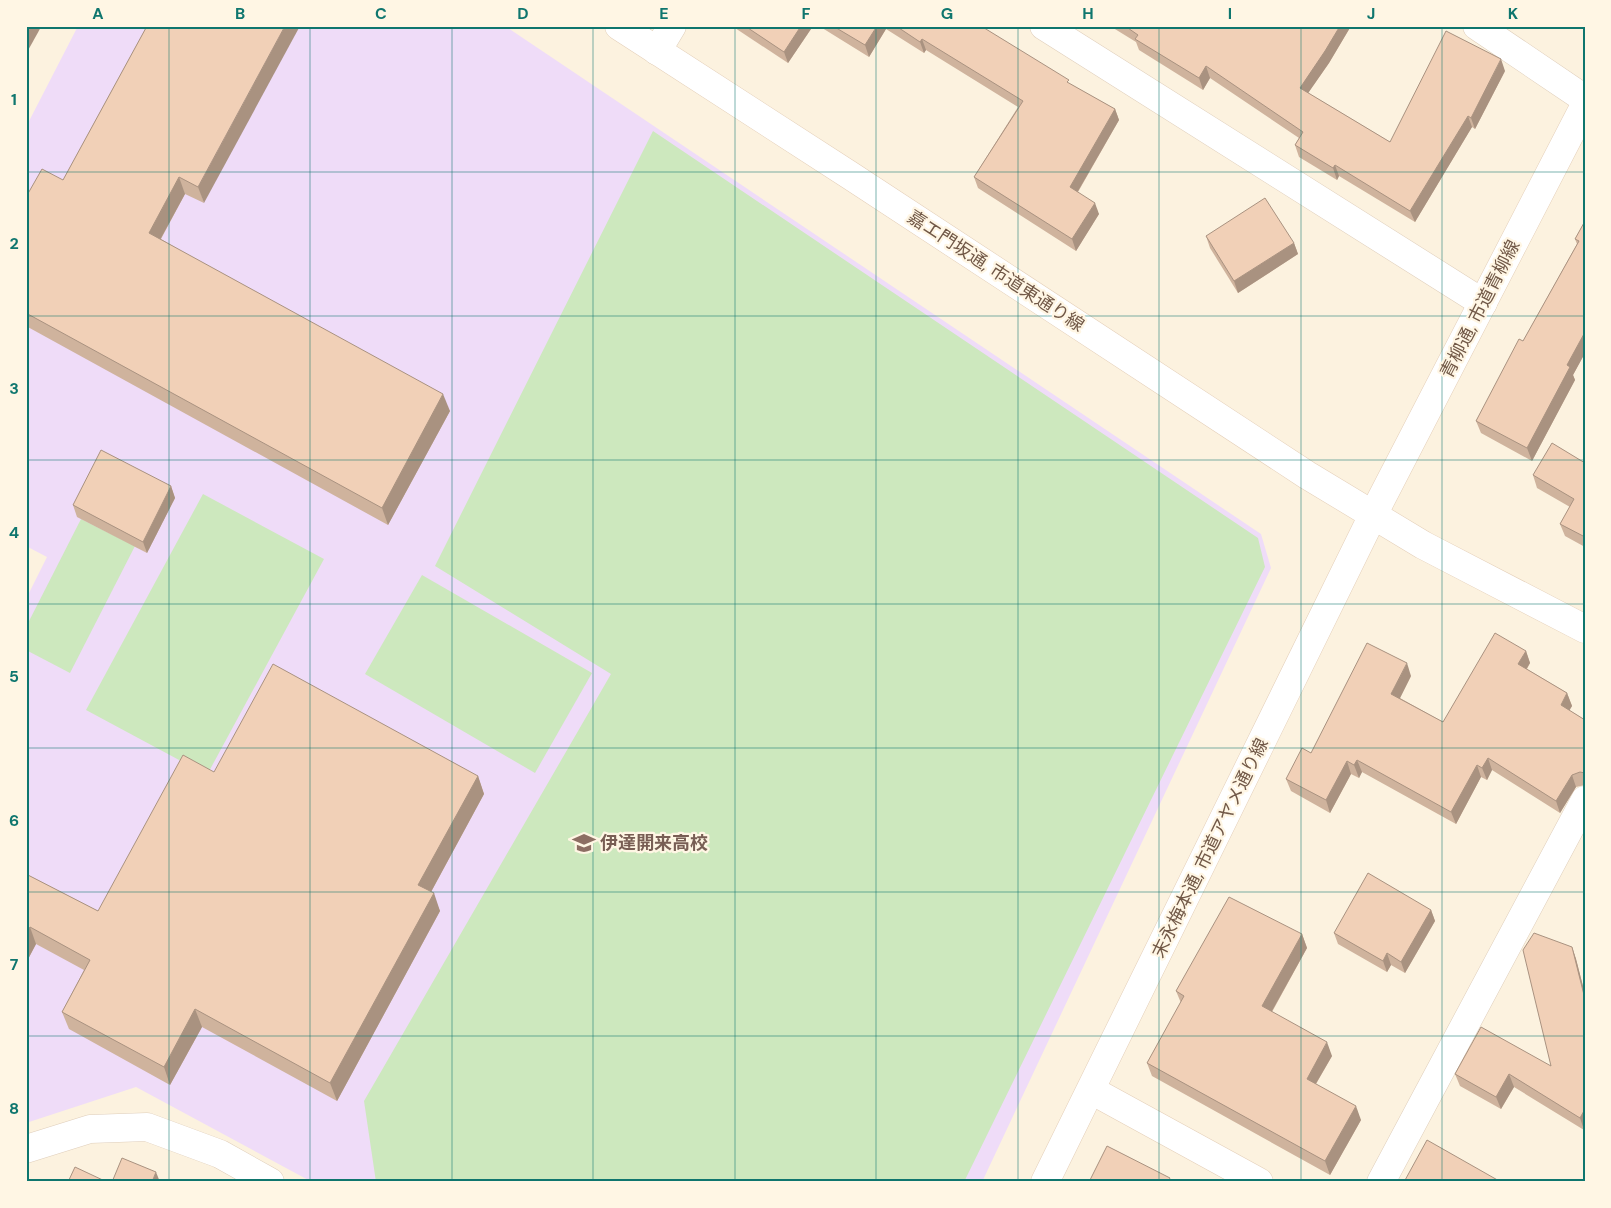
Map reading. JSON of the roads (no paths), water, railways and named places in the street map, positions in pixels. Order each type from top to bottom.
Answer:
[{"type":"street","name":"嘉エ門坂通, 市道東通り線","points":[[619,26],[1307,475],[1374,513],[1423,545],[1585,630]]},
{"type":"street","points":[[657,51],[672,26]]},
{"type":"street","points":[[1044,26],[1484,303]]},
{"type":"street","points":[[1477,26],[1585,99]]},
{"type":"street","name":"青柳通, 市道青柳線","points":[[1374,513],[1585,105]]},
{"type":"street","name":"末永梅本通, 市道アヤメ通り線","points":[[1045,1182],[1374,513]]},
{"type":"street","points":[[1381,1182],[1585,800]]},
{"type":"street","points":[[1091,1090],[1259,1182]]},
{"type":"street","points":[[26,1150],[90,1129],[147,1127],[220,1154],[270,1182]]},
{"type":"place","name":"伊達開来高校","points":[[584,843]]}]
